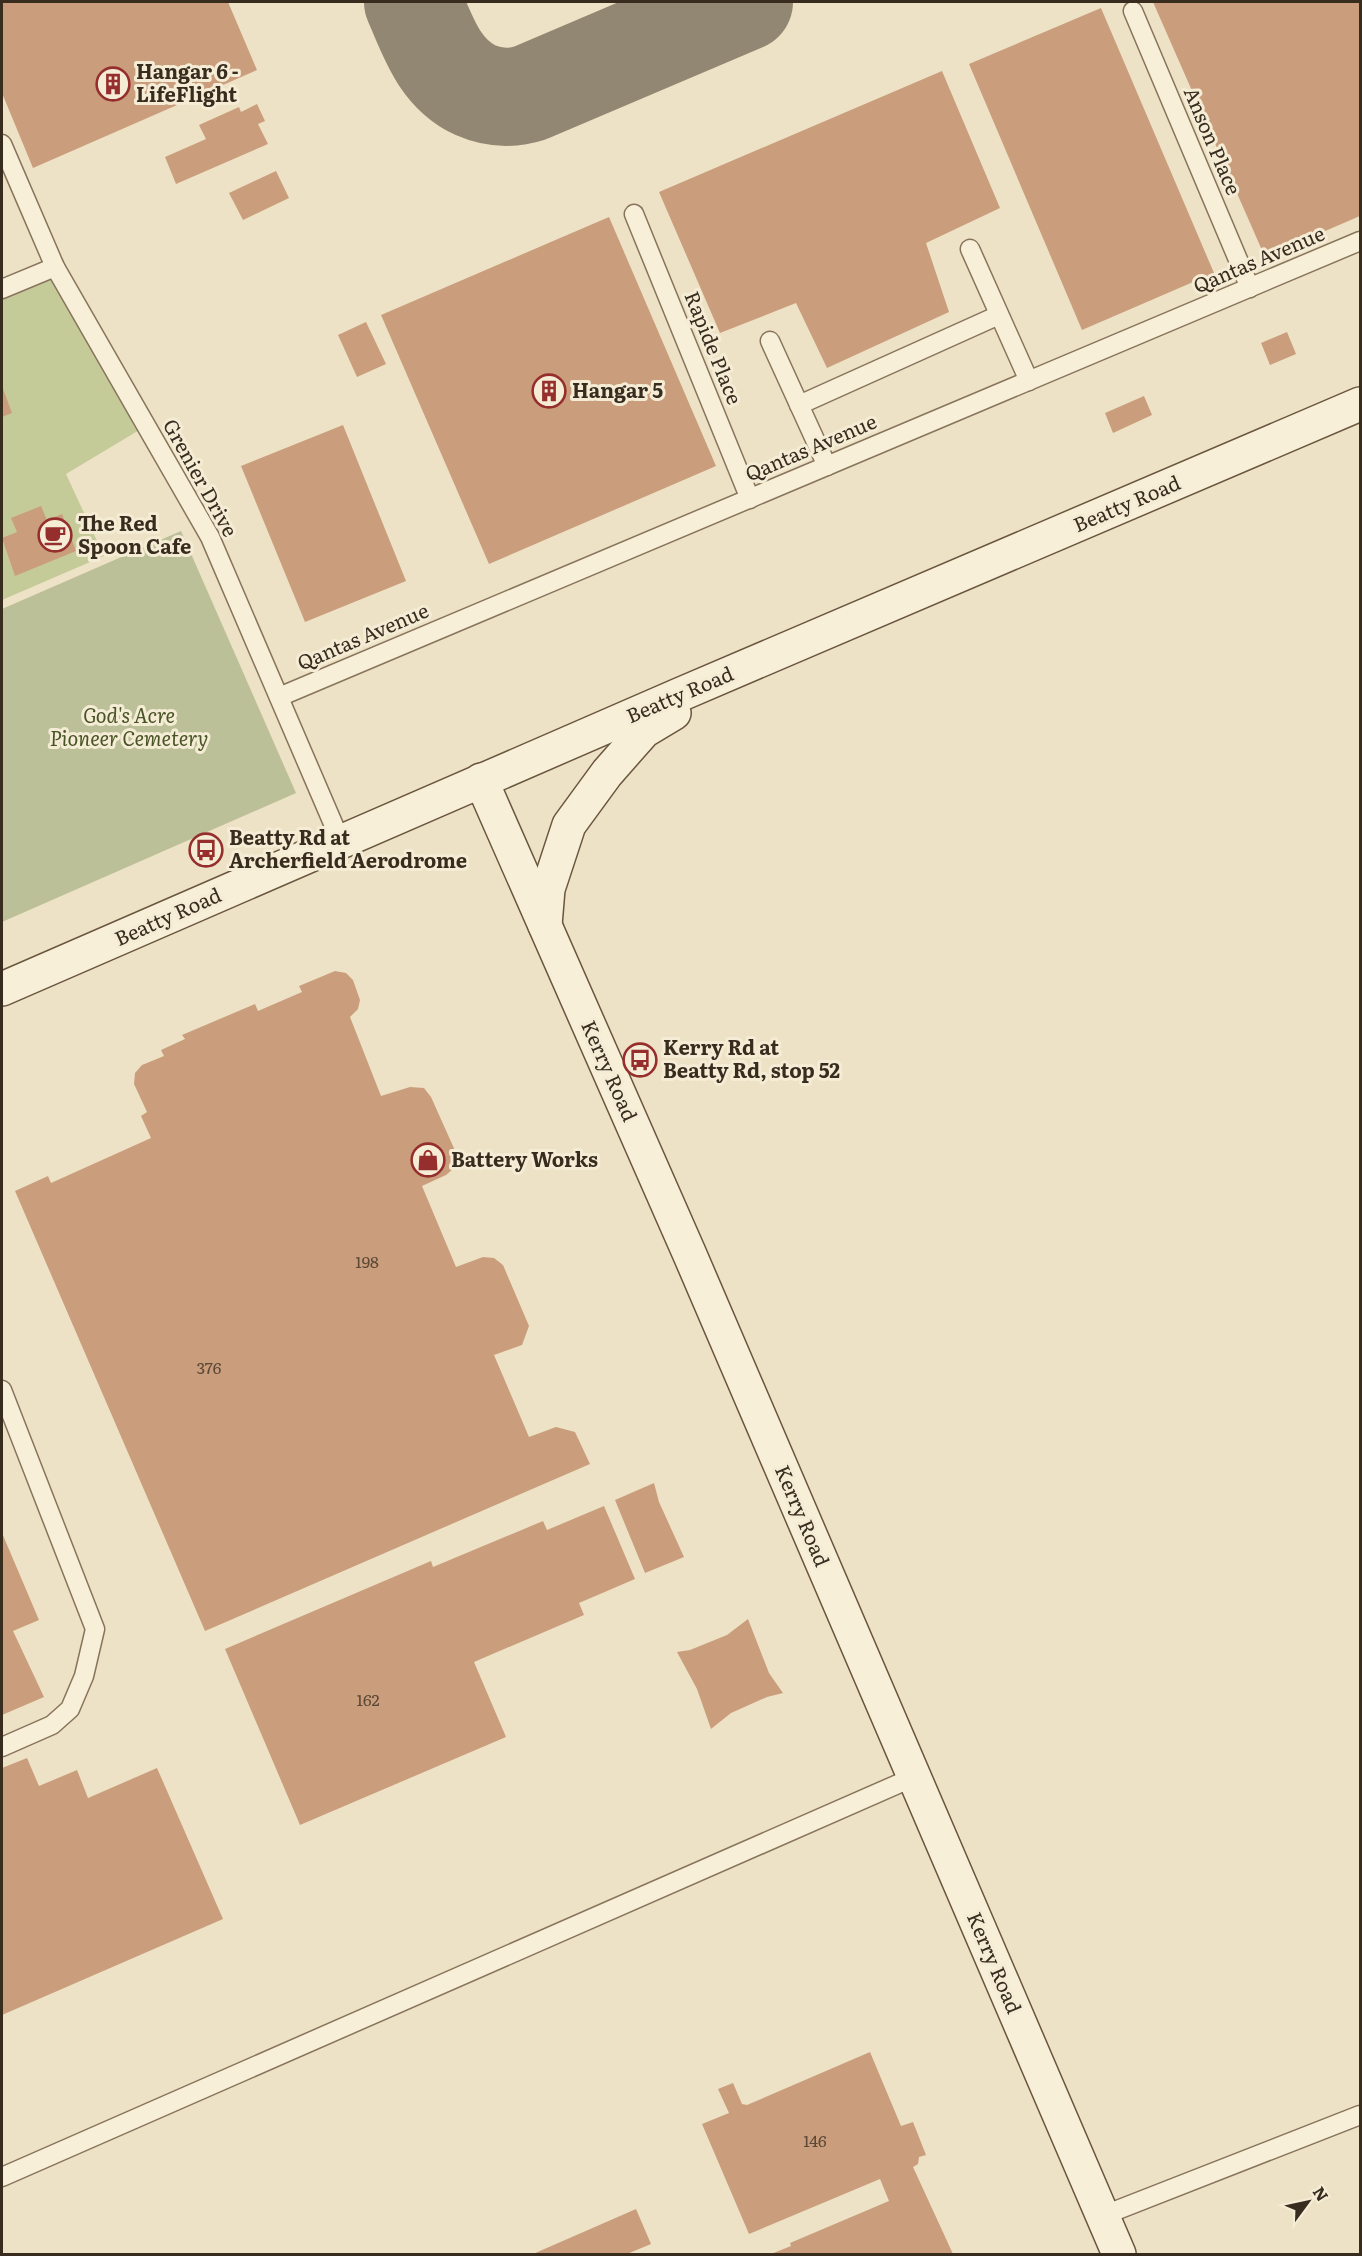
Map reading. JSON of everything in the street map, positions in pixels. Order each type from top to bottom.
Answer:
[{"type":"main road","name":"Beatty Road","points":[[2,989],[778,652],[1360,404]]},
{"type":"main road","points":[[545,925],[548,889],[569,825],[607,773],[636,739],[644,731],[778,652]]},
{"type":"main road","name":"Kerry Road","points":[[481,780],[690,1255],[1119,2254]]},
{"type":"lane","name":"Anson Place","points":[[1133,10],[1250,288]]},
{"type":"lane","name":"Grenier Drive","points":[[2,144],[55,267],[210,537],[341,842]]},
{"type":"lane","name":"Rapide Place","points":[[634,214],[750,499]]},
{"type":"lane","name":"Qantas Avenue","points":[[279,697],[1360,242]]},
{"type":"lane","points":[[970,249],[1029,381]]},
{"type":"lane","points":[[2,289],[55,267]]},
{"type":"lane","points":[[800,405],[999,315]]},
{"type":"lane","points":[[770,341],[827,466]]},
{"type":"lane","points":[[2,1390],[95,1629],[84,1676],[70,1709],[52,1725],[2,1747]]},
{"type":"lane","points":[[2,2177],[914,1777]]},
{"type":"lane","points":[[1102,2216],[1360,2115]]},
{"type":"green space","points":[[52,279],[141,429],[66,474],[104,556],[2,600],[2,300]]},
{"type":"green space","name":"God's Acre Pioneer Cemetery","points":[[181,531],[296,793],[2,922],[2,609]]},
{"type":"building","name":"Hangar 6 - LifeFlight","points":[[2,2],[228,2],[257,70],[33,168],[2,93]]},
{"type":"building","points":[[1153,2],[1360,2],[1360,216],[1265,257]]},
{"type":"building","points":[[1101,8],[1214,273],[1082,330],[969,64]]},
{"type":"building","points":[[942,71],[1000,208],[926,243],[949,312],[827,368],[796,303],[720,333],[659,192]]},
{"type":"building","points":[[257,104],[265,121],[258,124],[268,144],[176,184],[165,157],[206,139],[199,125],[239,107],[241,112]]},
{"type":"building","points":[[276,171],[289,198],[243,220],[229,193]]},
{"type":"building","name":"Hangar 5","points":[[609,217],[716,466],[489,564],[381,315]]},
{"type":"building","points":[[366,322],[386,364],[357,377],[338,335]]},
{"type":"building","points":[[1287,332],[1296,354],[1270,365],[1261,343]]},
{"type":"building","points":[[2,386],[12,413],[2,417]]},
{"type":"building","points":[[1144,396],[1152,415],[1113,433],[1105,413]]},
{"type":"building","points":[[343,425],[406,581],[305,622],[241,466]]},
{"type":"building","points":[[41,506],[47,520],[62,514],[76,551],[15,576],[2,538],[17,532],[11,518]]},
{"type":"building","points":[[335,971],[346,973],[353,980],[360,1000],[358,1009],[350,1017],[381,1096],[410,1087],[424,1088],[431,1097],[457,1155],[453,1169],[446,1175],[422,1186],[456,1267],[483,1257],[494,1258],[503,1265],[529,1326],[522,1345],[494,1355],[529,1437],[556,1427],[575,1432],[590,1464],[205,1631],[15,1191],[48,1176],[51,1183],[151,1138],[141,1116],[147,1112],[134,1084],[135,1073],[142,1065],[164,1056],[161,1050],[185,1039],[182,1035],[255,1004],[258,1011],[302,992],[299,986]]},
{"type":"building","points":[[654,1483],[659,1502],[684,1557],[645,1573],[615,1500]]},
{"type":"building","points":[[604,1506],[635,1579],[579,1603],[584,1615],[474,1662],[506,1737],[300,1825],[225,1649],[431,1561],[433,1567],[543,1521],[547,1530]]},
{"type":"building","points":[[2,1533],[39,1620],[13,1631],[44,1697],[2,1715]]},
{"type":"building","points":[[748,1619],[769,1673],[783,1693],[767,1697],[731,1713],[711,1729],[697,1689],[677,1652],[690,1650],[727,1635]]},
{"type":"building","points":[[27,1758],[39,1786],[77,1770],[88,1798],[157,1768],[223,1919],[2,2015],[2,1768]]},
{"type":"building","points":[[870,2052],[901,2126],[913,2122],[926,2155],[919,2157],[918,2164],[913,2167],[953,2254],[771,2254],[791,2246],[790,2243],[889,2201],[880,2179],[749,2234],[702,2124],[729,2113],[718,2089],[733,2083],[742,2104],[747,2105]]},
{"type":"building","points":[[636,2209],[651,2244],[627,2254],[533,2254]]},
{"type":"taxiway","points":[[413,2],[436,52],[452,74],[475,90],[489,95],[509,97],[530,93],[744,2]]},
{"type":"place","name":"Hangar 6 - LifeFlight","points":[[113,84]]},
{"type":"place","name":"Hangar 5","points":[[549,391]]},
{"type":"place","name":"The Red Spoon Cafe","points":[[55,535]]},
{"type":"place","name":"Beatty Rd at Archerfield Aerodrome","points":[[206,850]]},
{"type":"place","name":"Kerry Rd at Beatty Rd, stop 52","points":[[640,1060]]},
{"type":"place","name":"Battery Works","points":[[428,1160]]}]
